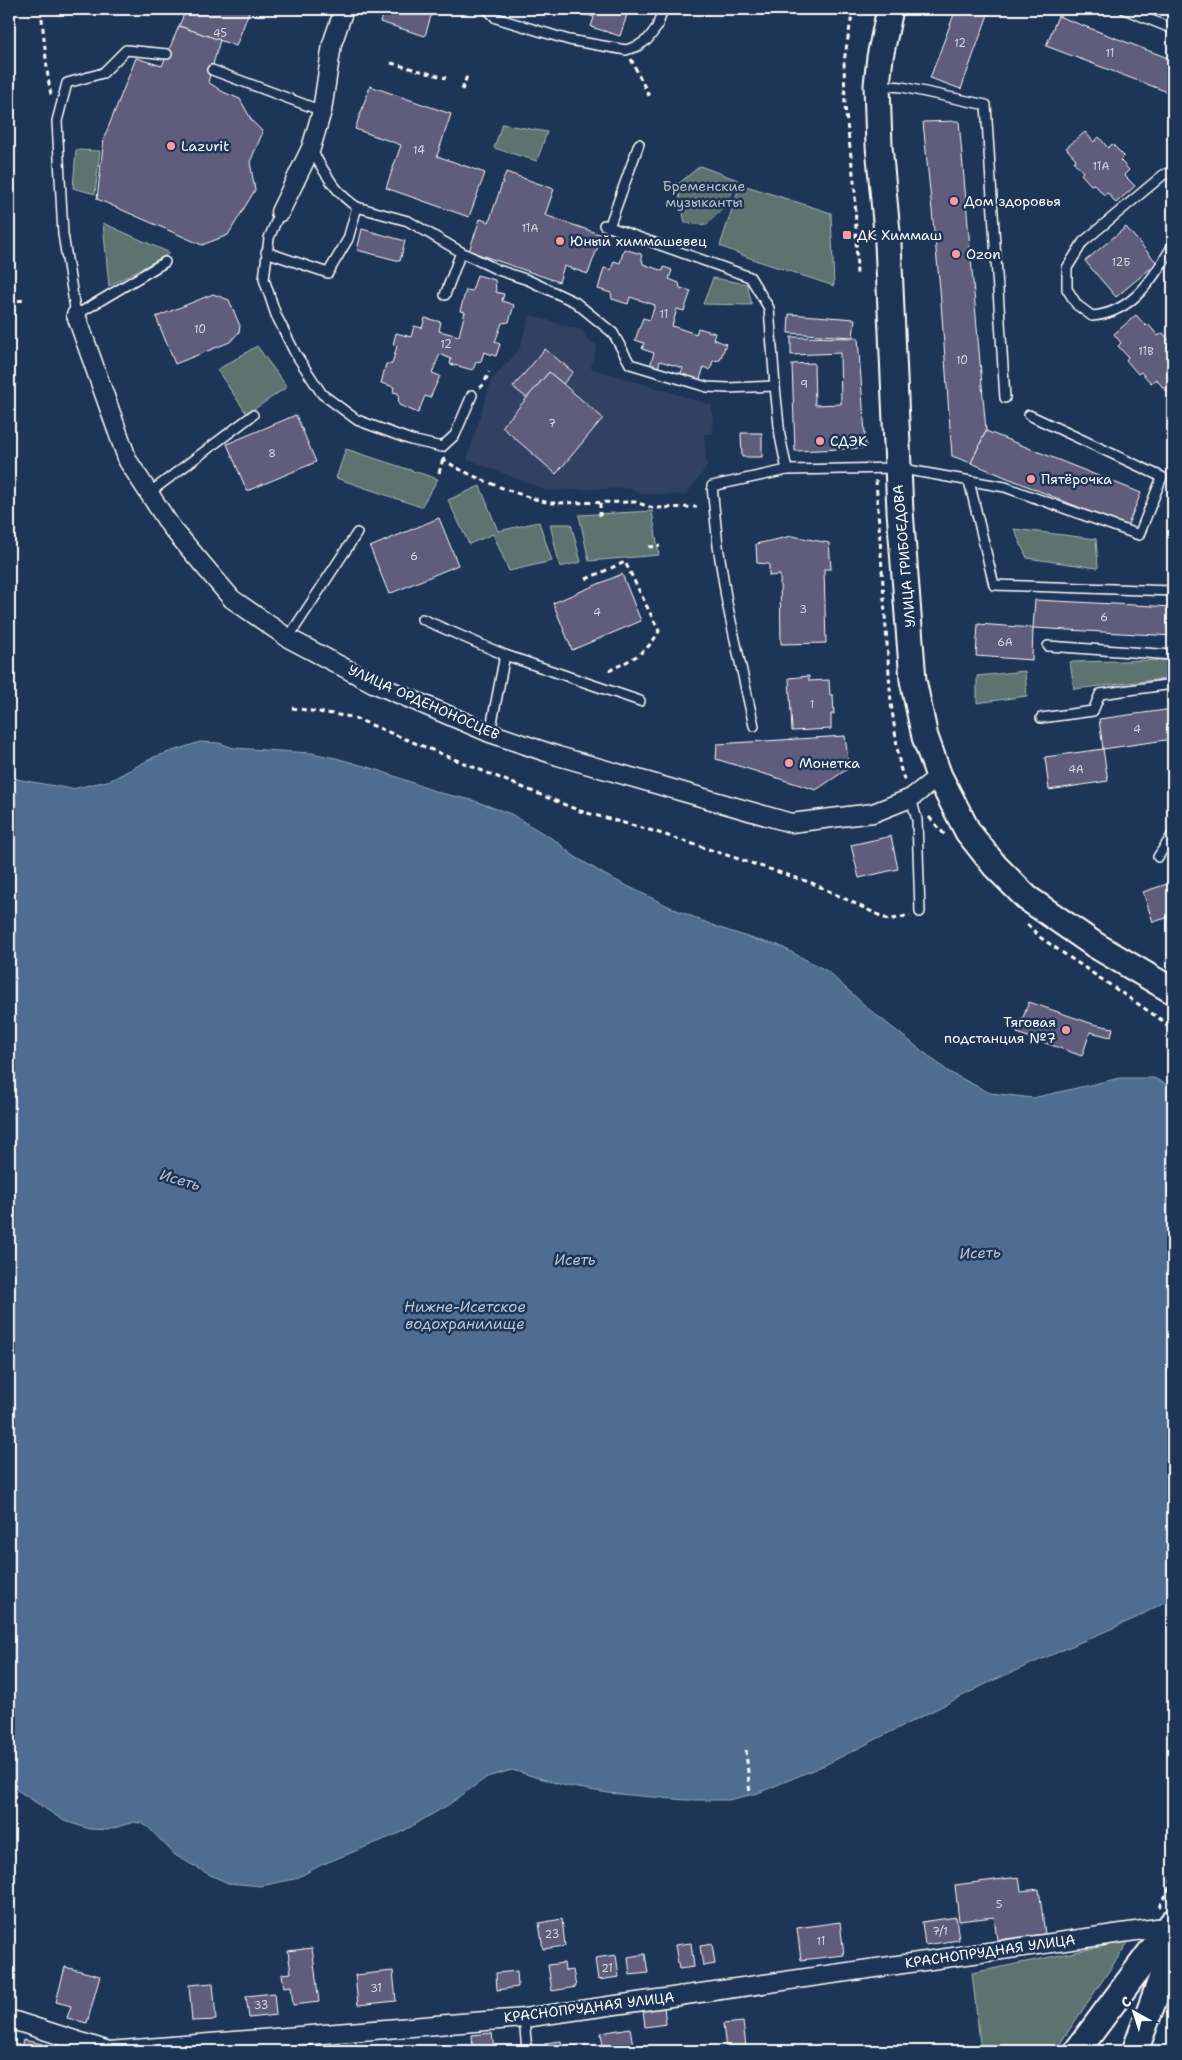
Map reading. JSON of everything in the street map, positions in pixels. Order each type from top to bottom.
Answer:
[{"type":"main road","name":"УЛИЦА ГРИБОЕДОВА","points":[[890,9],[880,56],[877,85],[879,146],[888,243],[897,468],[913,680],[925,737],[939,776],[968,832],[995,866],[1027,898],[1095,945],[1173,991]]},
{"type":"main road","points":[[1077,2051],[1172,1932]]},
{"type":"main road","points":[[1135,2051],[1172,1932]]},
{"type":"street","points":[[280,212],[311,148],[322,111],[332,44],[344,9]]},
{"type":"street","name":"УЛИЦА ОРДЕНОНОСЦЕВ","points":[[76,315],[128,461],[171,527],[232,599],[288,638],[373,683],[490,733],[567,758],[791,823],[873,813],[911,798],[939,776]]},
{"type":"street","name":"КРАСНОПРУДНАЯ УЛИЦА","points":[[9,2019],[108,2051],[524,2018],[1172,1932]]},
{"type":"lane","points":[[488,9],[496,18],[568,40],[626,50],[638,46],[648,39],[657,27],[663,9]]},
{"type":"lane","points":[[1124,9],[1173,29]]},
{"type":"lane","points":[[165,262],[76,315],[63,234],[56,121],[67,83],[103,73],[126,50],[167,54]]},
{"type":"lane","points":[[212,70],[322,111]]},
{"type":"lane","points":[[877,85],[902,87],[986,104],[1005,398]]},
{"type":"lane","points":[[639,144],[607,226],[750,277],[769,308],[780,436],[787,470]]},
{"type":"lane","points":[[311,148],[328,179],[346,200],[358,207],[408,221],[461,252],[498,270],[528,280],[575,302],[613,333],[630,364],[707,387],[775,386]]},
{"type":"lane","points":[[1173,171],[1164,175],[1083,242],[1067,268],[1067,289],[1077,305],[1092,316],[1107,315],[1127,303],[1152,281],[1173,245]]},
{"type":"lane","points":[[266,252],[328,273],[348,239],[358,207]]},
{"type":"lane","points":[[280,212],[269,238],[264,279],[276,315],[295,353],[322,394],[357,420],[411,440],[442,447],[456,435],[472,395]]},
{"type":"lane","points":[[446,295],[461,252]]},
{"type":"lane","points":[[149,493],[253,415]]},
{"type":"lane","points":[[754,726],[727,603],[718,546],[712,486],[787,470],[897,468],[940,474],[1005,487],[1139,535],[1162,477],[1028,415]]},
{"type":"lane","points":[[969,481],[994,585],[1173,591]]},
{"type":"lane","points":[[288,638],[357,533]]},
{"type":"lane","points":[[422,619],[505,655],[640,701]]},
{"type":"lane","points":[[1048,646],[1173,655]]},
{"type":"lane","points":[[490,733],[505,655]]},
{"type":"lane","points":[[1041,718],[1093,711],[1100,694],[1173,684]]},
{"type":"lane","points":[[911,798],[917,820],[920,912]]},
{"type":"lane","points":[[1158,858],[1173,834]]},
{"type":"lane","points":[[524,2018],[527,2051]]},
{"type":"path","points":[[41,9],[48,78],[56,121]]},
{"type":"path","points":[[853,9],[844,61],[845,106],[855,190],[857,276]]},
{"type":"path","points":[[626,50],[650,96]]},
{"type":"path","points":[[391,62],[446,78]]},
{"type":"path","points":[[462,90],[467,76]]},
{"type":"path","points":[[9,302],[24,300]]},
{"type":"path","points":[[484,384],[489,372]]},
{"type":"path","points":[[439,473],[443,459],[442,447]]},
{"type":"path","points":[[443,459],[461,470],[537,501],[551,503],[636,502],[653,508],[697,507]]},
{"type":"path","points":[[600,503],[600,516]]},
{"type":"path","points":[[648,547],[660,546]]},
{"type":"path","points":[[586,579],[625,562],[659,631],[652,644],[644,652],[609,671]]},
{"type":"path","points":[[292,708],[352,717],[580,811],[653,831],[812,883],[888,920],[920,912]]},
{"type":"path","points":[[746,1750],[750,1795]]},
{"type":"shaded area","points":[[530,315],[581,330],[590,342],[597,345],[591,368],[712,405],[713,434],[704,434],[707,467],[686,495],[640,494],[629,488],[547,491],[467,459],[491,381],[519,350]]},
{"type":"green space","points":[[502,124],[547,132],[537,161],[494,148]]},
{"type":"green space","points":[[76,150],[100,151],[95,194],[73,188]]},
{"type":"green space","name":"Бременские музыканты","points":[[700,166],[738,180],[725,207],[707,225],[685,223],[677,185]]},
{"type":"green space","points":[[740,184],[831,213],[834,286],[755,260],[720,246]]},
{"type":"green space","points":[[103,223],[170,253],[109,286]]},
{"type":"green space","points":[[713,278],[747,284],[752,305],[703,304]]},
{"type":"green space","points":[[257,346],[287,387],[247,414],[217,370]]},
{"type":"green space","points":[[346,449],[438,479],[421,507],[336,478]]},
{"type":"green space","points":[[480,486],[498,531],[539,522],[552,561],[509,571],[493,534],[469,544],[448,500]]},
{"type":"green space","points":[[652,511],[659,555],[589,561],[579,515]]},
{"type":"green space","points":[[550,524],[571,524],[581,562],[560,567]]},
{"type":"green space","points":[[1014,529],[1096,539],[1098,568],[1027,558]]},
{"type":"green space","points":[[1173,660],[1173,678],[1074,689],[1070,662]]},
{"type":"green space","points":[[1025,671],[1027,696],[977,703],[977,676]]},
{"type":"green space","points":[[1129,1941],[1055,2051],[981,2051],[972,1973]]},
{"type":"water","name":"Нижне-Исетское водохранилище","points":[[200,742],[219,743],[234,748],[311,753],[336,758],[378,770],[440,793],[472,800],[511,814],[556,841],[574,856],[607,876],[670,907],[717,927],[778,945],[827,971],[870,1010],[949,1072],[990,1093],[1033,1098],[1120,1078],[1154,1078],[1173,1088],[1173,1597],[1138,1617],[992,1681],[827,1764],[758,1793],[729,1800],[685,1800],[608,1793],[566,1786],[512,1770],[487,1777],[448,1805],[400,1833],[321,1865],[295,1879],[261,1886],[228,1883],[210,1875],[175,1855],[148,1827],[140,1823],[134,1822],[107,1830],[90,1829],[64,1821],[14,1788],[9,1781],[9,776],[72,789],[111,780],[154,757]]},
{"type":"building","points":[[170,9],[250,9],[236,46],[179,26],[184,14]]},
{"type":"building","points":[[385,9],[433,9],[425,36],[380,22]]},
{"type":"building","points":[[567,9],[629,9],[620,36],[591,27],[594,17]]},
{"type":"building","points":[[956,9],[990,9],[961,89],[930,78]]},
{"type":"building","points":[[1058,16],[1173,60],[1173,94],[1046,46]]},
{"type":"building","points":[[179,26],[220,40],[208,82],[223,92],[240,99],[252,121],[263,132],[250,162],[255,190],[228,235],[202,245],[97,199],[104,138],[136,58],[162,66]]},
{"type":"building","points":[[370,86],[451,114],[437,156],[485,173],[469,217],[386,188],[401,145],[355,129]]},
{"type":"building","points":[[959,121],[986,431],[971,463],[952,456],[940,289],[923,122]]},
{"type":"building","points":[[1085,132],[1094,142],[1099,137],[1108,148],[1112,144],[1124,156],[1120,160],[1129,170],[1124,175],[1135,186],[1116,203],[1108,193],[1104,195],[1081,174],[1083,172],[1074,162],[1076,159],[1066,148]]},
{"type":"building","points":[[506,172],[554,189],[545,215],[602,235],[588,274],[564,266],[559,282],[469,251],[480,219],[489,222]]},
{"type":"building","points":[[1126,227],[1157,263],[1116,297],[1085,261]]},
{"type":"building","points":[[362,229],[405,241],[400,261],[357,250]]},
{"type":"building","points":[[624,249],[641,254],[643,264],[663,271],[664,267],[672,270],[669,279],[679,283],[680,288],[691,291],[684,311],[677,309],[672,326],[696,334],[698,328],[715,333],[713,339],[726,344],[720,360],[713,361],[710,370],[704,367],[699,382],[680,375],[683,368],[660,361],[658,368],[650,366],[654,353],[642,349],[644,343],[635,340],[643,318],[650,320],[655,305],[630,297],[628,304],[612,299],[611,293],[598,289],[604,268],[611,270],[614,261],[620,263]]},
{"type":"building","points":[[477,275],[495,280],[496,292],[504,294],[502,301],[514,305],[509,322],[502,323],[495,342],[500,344],[496,356],[484,352],[481,361],[476,362],[473,370],[450,364],[451,359],[440,354],[432,373],[440,376],[430,398],[425,396],[418,413],[399,405],[398,393],[393,392],[394,387],[381,383],[386,364],[392,364],[397,346],[393,345],[396,333],[411,337],[414,326],[422,328],[425,318],[441,322],[439,331],[459,336],[465,312],[460,311],[466,290],[472,291]]},
{"type":"building","points":[[213,294],[229,300],[240,326],[239,332],[230,342],[175,364],[156,317]]},
{"type":"building","points":[[789,314],[855,319],[853,337],[788,333]]},
{"type":"building","points":[[1136,315],[1146,326],[1148,324],[1158,336],[1163,333],[1172,343],[1167,347],[1173,354],[1173,384],[1166,391],[1156,379],[1151,383],[1141,372],[1138,374],[1126,360],[1128,357],[1118,346],[1121,343],[1114,334]]},
{"type":"building","points":[[791,337],[858,338],[866,448],[795,451],[792,364],[814,363],[815,405],[841,404],[840,353],[791,355]]},
{"type":"building","points":[[545,349],[573,372],[563,384],[549,372],[527,398],[513,387]]},
{"type":"building","points":[[549,372],[603,418],[556,474],[502,427]]},
{"type":"building","points":[[296,415],[316,462],[247,491],[227,444]]},
{"type":"building","points":[[986,431],[1141,493],[1127,527],[971,463]]},
{"type":"building","points":[[741,433],[762,433],[762,457],[742,457]]},
{"type":"building","points":[[439,518],[458,565],[389,594],[370,547]]},
{"type":"building","points":[[792,536],[829,543],[831,569],[824,569],[826,643],[781,644],[780,575],[769,576],[769,564],[757,563],[756,544]]},
{"type":"building","points":[[622,574],[641,621],[572,650],[553,603]]},
{"type":"building","points":[[1035,600],[1173,607],[1173,636],[1033,628]]},
{"type":"building","points":[[978,624],[1033,628],[1032,660],[976,656]]},
{"type":"building","points":[[809,676],[809,681],[829,680],[830,695],[833,695],[834,714],[831,714],[831,729],[792,731],[789,678]]},
{"type":"building","points":[[1173,709],[1173,739],[1103,749],[1099,719]]},
{"type":"building","name":"Монетка","points":[[845,736],[849,768],[816,790],[716,759],[717,744]]},
{"type":"building","points":[[1103,749],[1108,781],[1049,790],[1045,757]]},
{"type":"building","points":[[891,836],[898,869],[859,878],[851,845]]},
{"type":"building","points":[[1173,882],[1173,916],[1153,922],[1143,892]]},
{"type":"building","name":"Тяговая подстанция №7","points":[[1029,1002],[1093,1024],[1113,1028],[1111,1037],[1090,1032],[1082,1056],[1017,1033]]},
{"type":"building","points":[[1019,1877],[1021,1891],[1039,1889],[1045,1934],[997,1940],[994,1917],[959,1921],[955,1885]]},
{"type":"building","points":[[956,1917],[959,1940],[925,1945],[922,1922]]},
{"type":"building","points":[[562,1919],[565,1946],[543,1949],[539,1923]]},
{"type":"building","points":[[840,1922],[844,1955],[801,1960],[797,1928]]},
{"type":"building","points":[[691,1943],[694,1967],[679,1969],[675,1945]]},
{"type":"building","points":[[712,1944],[715,1964],[703,1966],[700,1946]]},
{"type":"building","points":[[312,1948],[319,2002],[293,2005],[291,1986],[284,1987],[282,1974],[291,1973],[288,1951]]},
{"type":"building","points":[[645,1954],[648,1973],[630,1975],[628,1957]]},
{"type":"building","points":[[616,1955],[619,1977],[598,1980],[595,1958]]},
{"type":"building","points":[[564,1963],[565,1971],[573,1970],[576,1987],[552,1991],[548,1965]]},
{"type":"building","points":[[65,1967],[100,1976],[87,2023],[67,2018],[71,2006],[56,2002]]},
{"type":"building","points":[[393,1971],[396,2001],[358,2005],[355,1975]]},
{"type":"building","points":[[517,1971],[518,1987],[497,1990],[496,1973]]},
{"type":"building","points":[[213,1983],[216,2020],[192,2021],[189,1985]]},
{"type":"building","points":[[274,1993],[276,2015],[249,2018],[246,1996]]},
{"type":"building","points":[[664,2007],[666,2024],[645,2027],[643,2010]]},
{"type":"building","points":[[743,2022],[746,2047],[726,2049],[723,2024]]},
{"type":"building","points":[[630,2028],[634,2051],[604,2051],[601,2033]]},
{"type":"building","points":[[492,2033],[494,2051],[473,2051],[472,2035]]},
{"type":"building","points":[[23,2040],[43,2044],[41,2051],[20,2051]]},
{"type":"building","points":[[561,2041],[562,2047],[586,2045],[586,2051],[546,2051],[545,2043]]},
{"type":"building","points":[[457,2048],[457,2051],[424,2051],[424,2050]]},
{"type":"place","name":"Lazurit","points":[[171,146]]},
{"type":"place","name":"Дом здоровья","points":[[954,201]]},
{"type":"place","name":"ДК Химмаш","points":[[847,235]]},
{"type":"place","name":"Юный химмашевец","points":[[560,241]]},
{"type":"place","name":"Ozon","points":[[956,254]]},
{"type":"place","name":"СДЭК","points":[[820,441]]},
{"type":"place","name":"Пятёрочка","points":[[1031,479]]},
{"type":"place","name":"Монетка","points":[[789,763]]},
{"type":"place","name":"Тяговая подстанция №7","points":[[1066,1030]]},
{"type":"water label","name":"Исеть","points":[[180,1180]]},
{"type":"water label","name":"Исеть","points":[[980,1253]]},
{"type":"water label","name":"Исеть","points":[[575,1260]]}]
